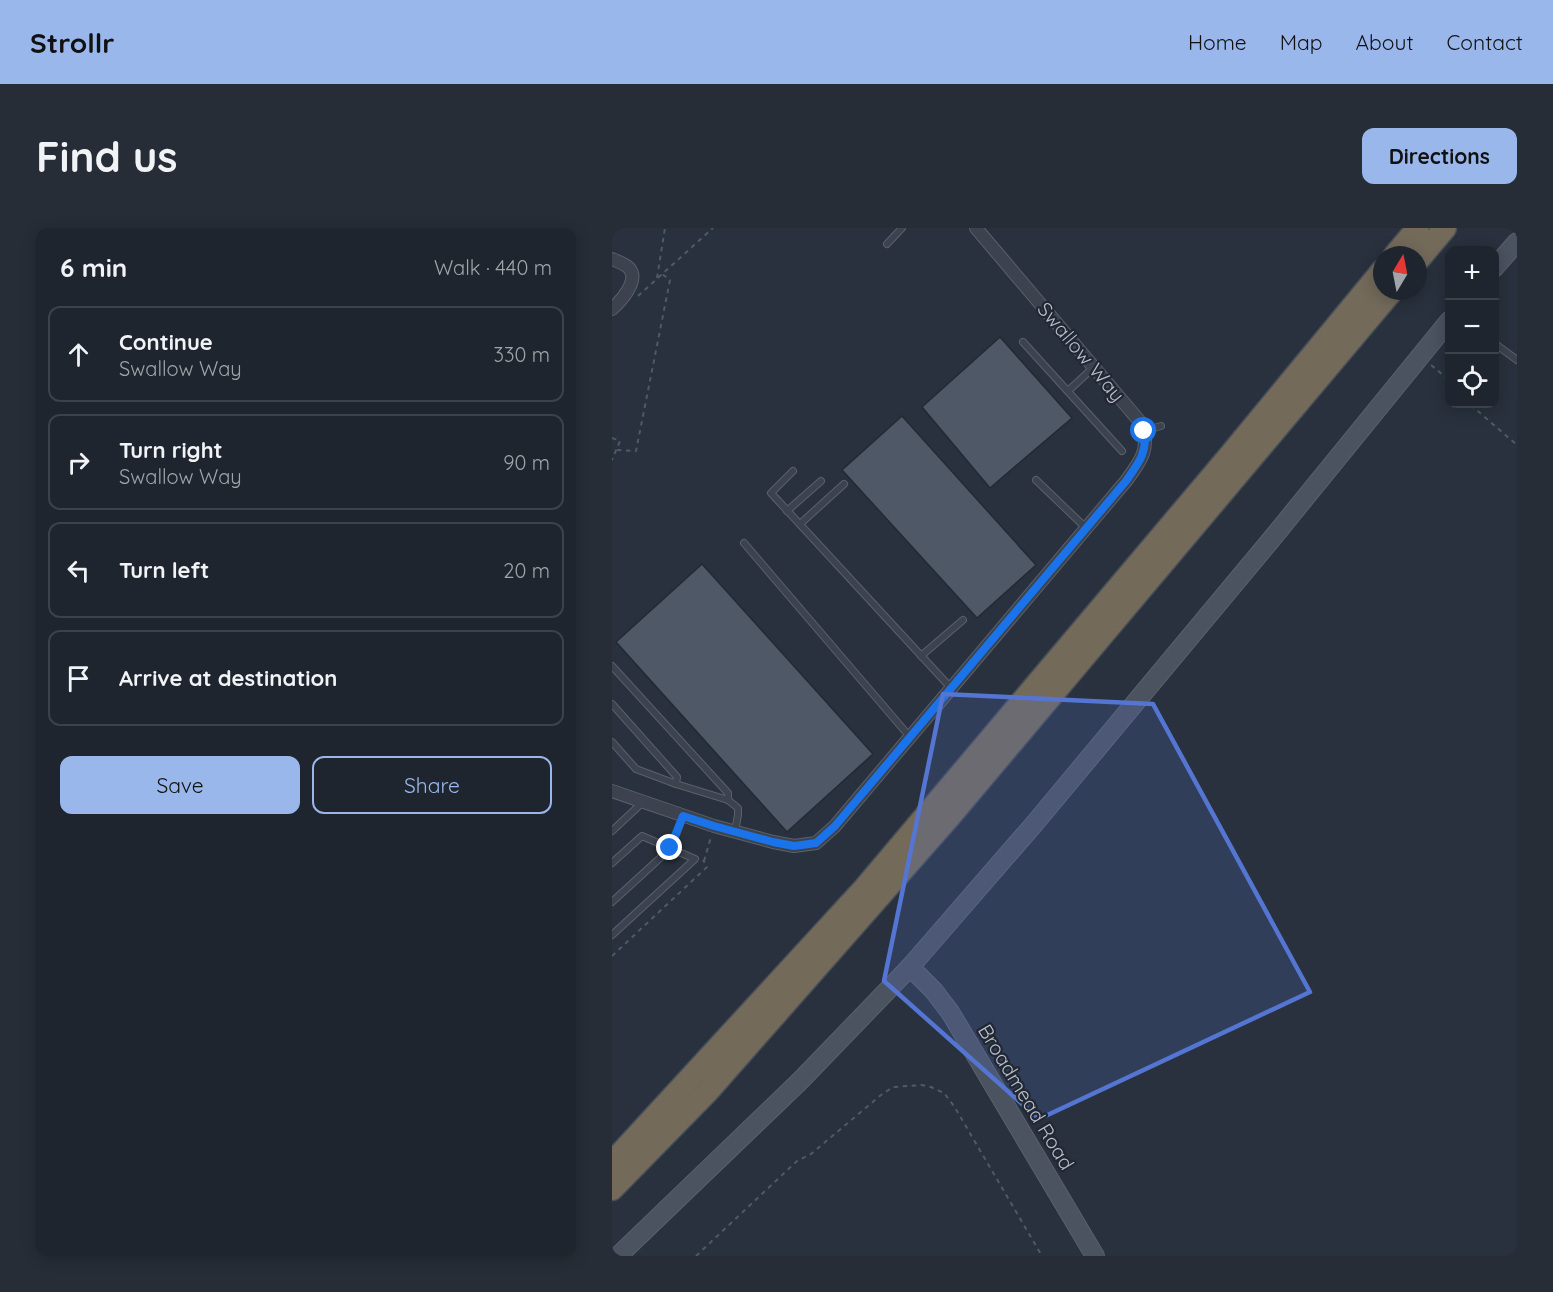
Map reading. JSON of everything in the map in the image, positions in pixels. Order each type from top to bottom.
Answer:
[{"type":"highway","points":[[1403,246],[1418,228]]},
{"type":"highway","points":[[1427,249],[1445,228]]},
{"type":"highway","points":[[612,1163],[863,890],[1373,282]]},
{"type":"highway","points":[[612,1189],[708,1091],[951,816],[1384,300]]},
{"type":"street","name":"Swallow Way","points":[[976,228],[1141,423],[1144,431]]},
{"type":"street","points":[[1499,263],[1517,243]]},
{"type":"street","points":[[612,259],[628,267],[632,274],[632,282],[623,299],[612,309]]},
{"type":"street","points":[[618,1256],[801,1080],[910,967],[1089,759],[1445,326]]},
{"type":"street","points":[[612,791],[714,826],[773,842],[794,846],[816,843],[835,826],[1126,481],[1139,463],[1146,442],[1144,431]]},
{"type":"street","name":"Broadmead Road","points":[[910,967],[934,991],[950,1012],[1095,1256]]},
{"type":"lane","points":[[887,244],[902,228]]},
{"type":"lane","points":[[1023,342],[1122,451]]},
{"type":"lane","points":[[1499,347],[1517,360]]},
{"type":"lane","points":[[1068,391],[1094,368]]},
{"type":"lane","points":[[1144,431],[1161,426]]},
{"type":"lane","points":[[793,471],[771,493],[951,688]]},
{"type":"lane","points":[[1036,480],[1086,528]]},
{"type":"lane","points":[[787,511],[821,481]]},
{"type":"lane","points":[[800,525],[843,484]]},
{"type":"lane","points":[[744,543],[910,737]]},
{"type":"lane","points":[[921,656],[963,620]]},
{"type":"lane","points":[[612,666],[728,793],[728,800]]},
{"type":"lane","points":[[612,704],[677,777],[676,784]]},
{"type":"lane","points":[[612,742],[636,769],[728,800],[738,808],[735,831]]},
{"type":"lane","points":[[612,831],[643,802]]},
{"type":"lane","points":[[612,902],[670,848],[683,816]]},
{"type":"lane","points":[[612,863],[642,836],[695,859],[612,935]]},
{"type":"path","points":[[657,278],[665,228]]},
{"type":"path","points":[[635,299],[713,228]]},
{"type":"path","points":[[617,450],[636,452],[670,280],[662,274]]},
{"type":"path","points":[[1431,365],[1445,377]]},
{"type":"path","points":[[1474,408],[1517,445]]},
{"type":"path","points":[[612,438],[620,441],[612,460]]},
{"type":"path","points":[[612,956],[707,867],[704,861],[714,826]]},
{"type":"path","points":[[695,859],[704,861]]},
{"type":"path","points":[[696,1256],[797,1161],[811,1154],[881,1095],[893,1088],[922,1085],[944,1093],[954,1106],[1042,1256]]},
{"type":"highlighted area","points":[[943,694],[1153,704],[1310,992],[1039,1119],[884,981]]},
{"type":"building","points":[[1000,337],[1072,418],[990,488],[922,407]]},
{"type":"building","points":[[902,416],[1036,565],[977,618],[842,470]]},
{"type":"building","points":[[702,564],[873,754],[787,832],[616,642]]},
{"type":"route","points":[[670,848],[683,816],[773,842],[794,846],[816,843],[835,826],[1126,481],[1143,454],[1146,442],[1144,431]]}]
